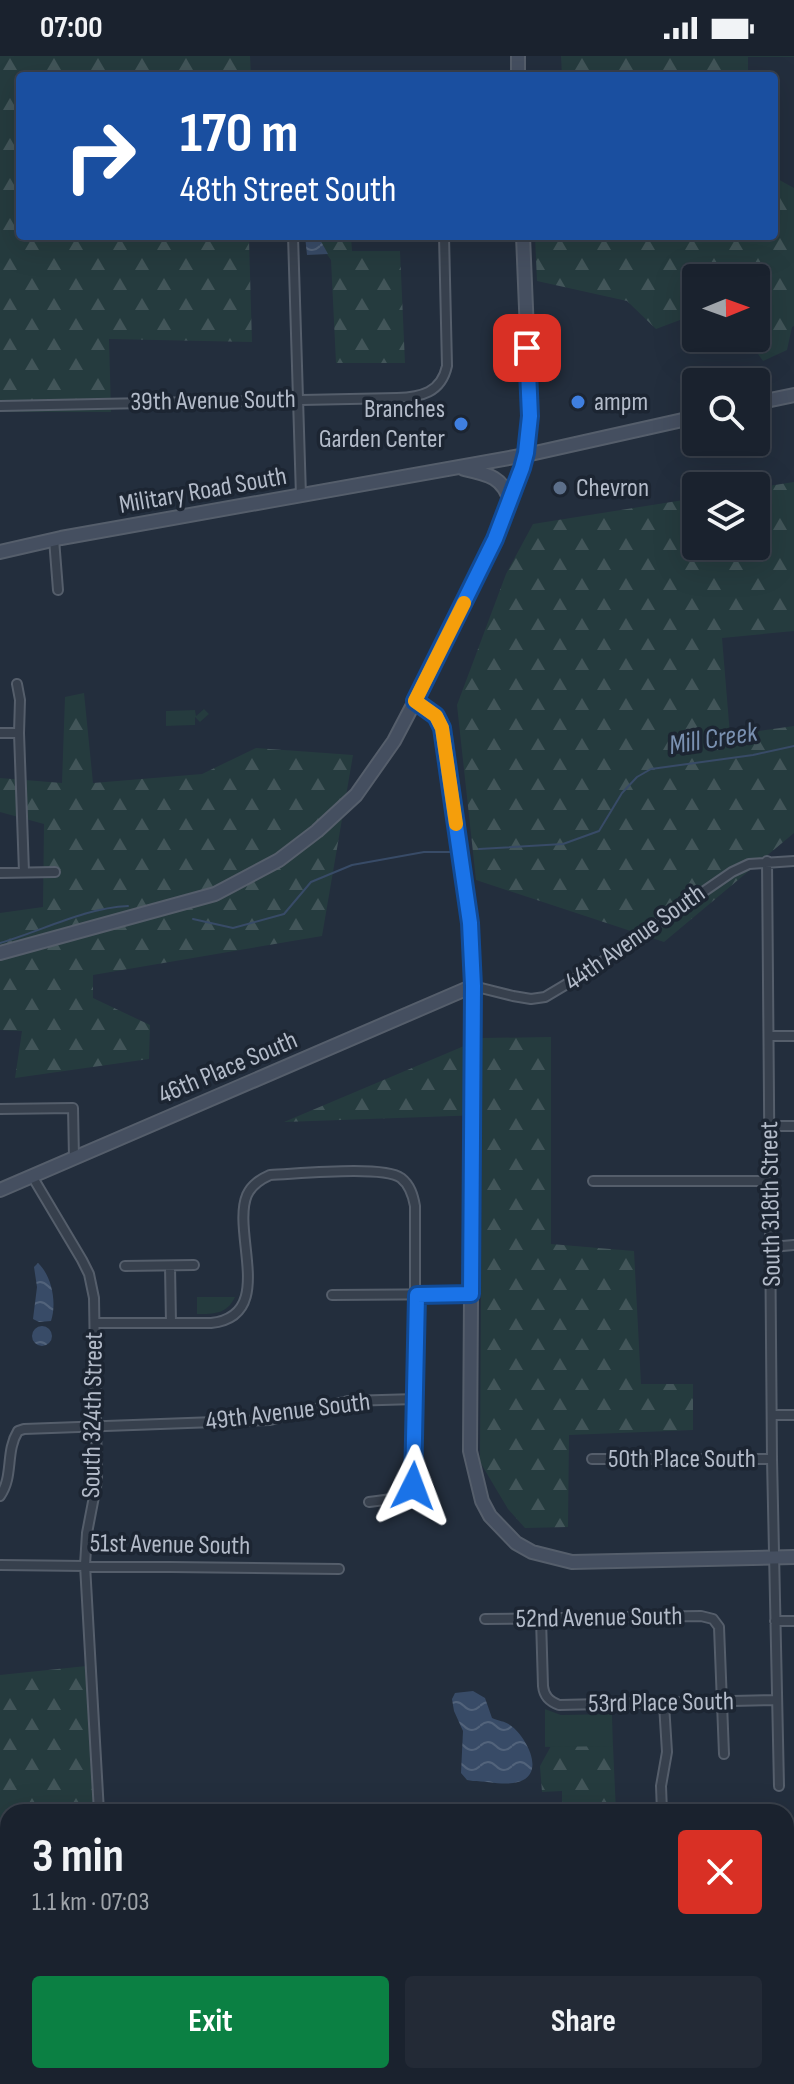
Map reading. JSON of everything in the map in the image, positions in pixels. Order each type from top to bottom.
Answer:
[{"type":"main road","points":[[0,953],[215,894],[279,860],[356,795],[394,741],[487,557],[526,455],[530,390],[523,240]]},
{"type":"main road","points":[[770,400],[794,395]]},
{"type":"main road","name":"Military Road South","points":[[0,552],[54,539],[526,455],[682,420]]},
{"type":"main road","points":[[457,468],[494,477],[505,487],[510,503]]},
{"type":"main road","points":[[415,701],[436,716],[442,728],[470,923],[473,986],[470,1451],[482,1501],[501,1530],[516,1543],[532,1552],[572,1562],[794,1557]]},
{"type":"main road","name":"46th Place South","points":[[0,1190],[473,986]]},
{"type":"street","points":[[293,240],[301,496]]},
{"type":"street","name":"39th Avenue South","points":[[0,406],[405,397],[425,394],[441,381],[447,366],[444,240]]},
{"type":"street","points":[[54,539],[58,590]]},
{"type":"street","points":[[17,684],[20,700],[24,872]]},
{"type":"street","points":[[0,733],[19,733]]},
{"type":"street","name":"South 318th Street","points":[[767,861],[772,1459],[779,1786]]},
{"type":"street","name":"44th Avenue South","points":[[473,986],[531,999],[545,997],[621,949],[724,877],[749,864],[794,861]]},
{"type":"street","points":[[0,873],[55,872]]},
{"type":"street","points":[[769,1036],[794,1036]]},
{"type":"street","points":[[0,1109],[73,1108],[74,1158]]},
{"type":"street","points":[[770,1126],[794,1126]]},
{"type":"street","points":[[96,1323],[223,1322],[240,1310],[247,1284],[246,1198],[256,1183],[270,1175],[384,1172],[403,1180],[410,1188],[415,1206],[415,1479],[410,1492],[403,1496],[369,1502]]},
{"type":"street","name":"South 324th Street","points":[[32,1176],[89,1274],[94,1298],[97,1481],[87,1533],[85,1565],[99,1804]]},
{"type":"street","points":[[593,1181],[770,1181]]},
{"type":"street","points":[[771,1247],[794,1245]]},
{"type":"street","points":[[125,1266],[194,1265]]},
{"type":"street","points":[[170,1266],[171,1323]]},
{"type":"street","points":[[332,1295],[471,1294]]},
{"type":"street","name":"49th Avenue South","points":[[0,1496],[9,1482],[10,1450],[18,1431],[270,1420],[348,1401],[416,1399]]},
{"type":"street","points":[[773,1415],[794,1415]]},
{"type":"street","name":"50th Place South","points":[[592,1459],[772,1459]]},
{"type":"street","name":"51st Avenue South","points":[[0,1565],[339,1569]]},
{"type":"street","name":"52nd Avenue South","points":[[485,1619],[701,1616],[713,1619],[719,1627],[722,1702]]},
{"type":"street","name":"53rd Place South","points":[[541,1619],[543,1686],[548,1698],[559,1705],[776,1700]]},
{"type":"street","points":[[775,1621],[794,1621]]},
{"type":"street","points":[[722,1702],[724,1754]]},
{"type":"street","points":[[662,1804],[661,1786],[667,1752],[664,1704]]},
{"type":"green space","points":[[0,56],[250,56],[251,72],[16,72],[16,240],[249,240],[252,342],[109,339],[111,412],[0,412]]},
{"type":"green space","points":[[561,56],[794,56],[748,57],[748,72],[562,72]]},
{"type":"green space","points":[[778,179],[794,188],[794,326],[787,350],[763,361],[757,352],[770,352],[770,264],[682,264],[682,319],[656,329],[627,301],[537,281],[535,240],[778,240]]},
{"type":"green space","points":[[317,240],[351,240],[352,251],[400,251],[405,363],[336,363],[331,260]]},
{"type":"green space","points":[[794,482],[794,631],[722,638],[730,735],[794,726],[794,833],[664,942],[476,880],[457,705],[506,574],[533,524],[682,500],[682,560],[770,560],[770,486]]},
{"type":"green space","points":[[84,693],[93,783],[202,774],[256,748],[353,755],[322,936],[93,975],[93,998],[150,1025],[149,1059],[15,1078],[22,1031],[0,1030],[0,913],[43,907],[44,824],[0,812],[0,778],[62,783],[65,697]]},
{"type":"green space","points":[[204,709],[209,714],[200,722],[195,717],[195,725],[166,726],[166,711],[195,710],[196,716]]},
{"type":"green space","points":[[551,1037],[551,1244],[634,1251],[641,1384],[693,1384],[693,1430],[569,1435],[568,1527],[525,1528],[508,1509],[480,1462],[482,1115],[284,1122],[483,1038]]},
{"type":"green space","points":[[197,1297],[235,1297],[220,1312],[197,1314]]},
{"type":"green space","points":[[96,1665],[104,1804],[0,1804],[0,1675]]},
{"type":"green space","points":[[545,1709],[561,1715],[612,1714],[613,1746],[545,1747]]},
{"type":"green space","points":[[551,1746],[613,1746],[616,1804],[562,1804],[562,1791],[542,1792],[540,1766]]},
{"type":"water","points":[[305,240],[320,240],[328,254],[307,255]]},
{"type":"water","points":[[38,1263],[47,1275],[52,1290],[51,1321],[33,1319],[37,1287],[34,1267]]},
{"type":"water","points":[[42,1326],[49,1329],[52,1336],[49,1343],[42,1346],[35,1343],[32,1336],[35,1329]]},
{"type":"water","points":[[473,1691],[485,1698],[492,1718],[508,1724],[522,1737],[532,1763],[527,1778],[502,1783],[467,1780],[461,1773],[463,1731],[452,1699],[455,1693]]},
{"type":"waterway","name":"Mill Creek","points":[[479,849],[563,844],[599,831],[622,793],[637,777],[651,769],[794,746]]},
{"type":"waterway","name":"Mill Creek","points":[[193,919],[233,928],[284,914],[311,882],[352,865],[424,852],[450,852]]},
{"type":"waterway","name":"Mill Creek","points":[[0,943],[79,915],[128,906]]},
{"type":"slow traffic","points":[[456,824],[442,728],[436,716],[415,701],[464,603]]},
{"type":"place","name":"ampm","points":[[578,402]]},
{"type":"place","name":"Branches Garden Center","points":[[461,424]]},
{"type":"place","name":"Chevron","points":[[560,488]]},
{"type":"route","points":[[413,1486],[417,1295],[471,1294],[473,986],[470,923],[442,728],[436,716],[415,701],[495,539],[522,468],[530,416],[527,348]]}]
